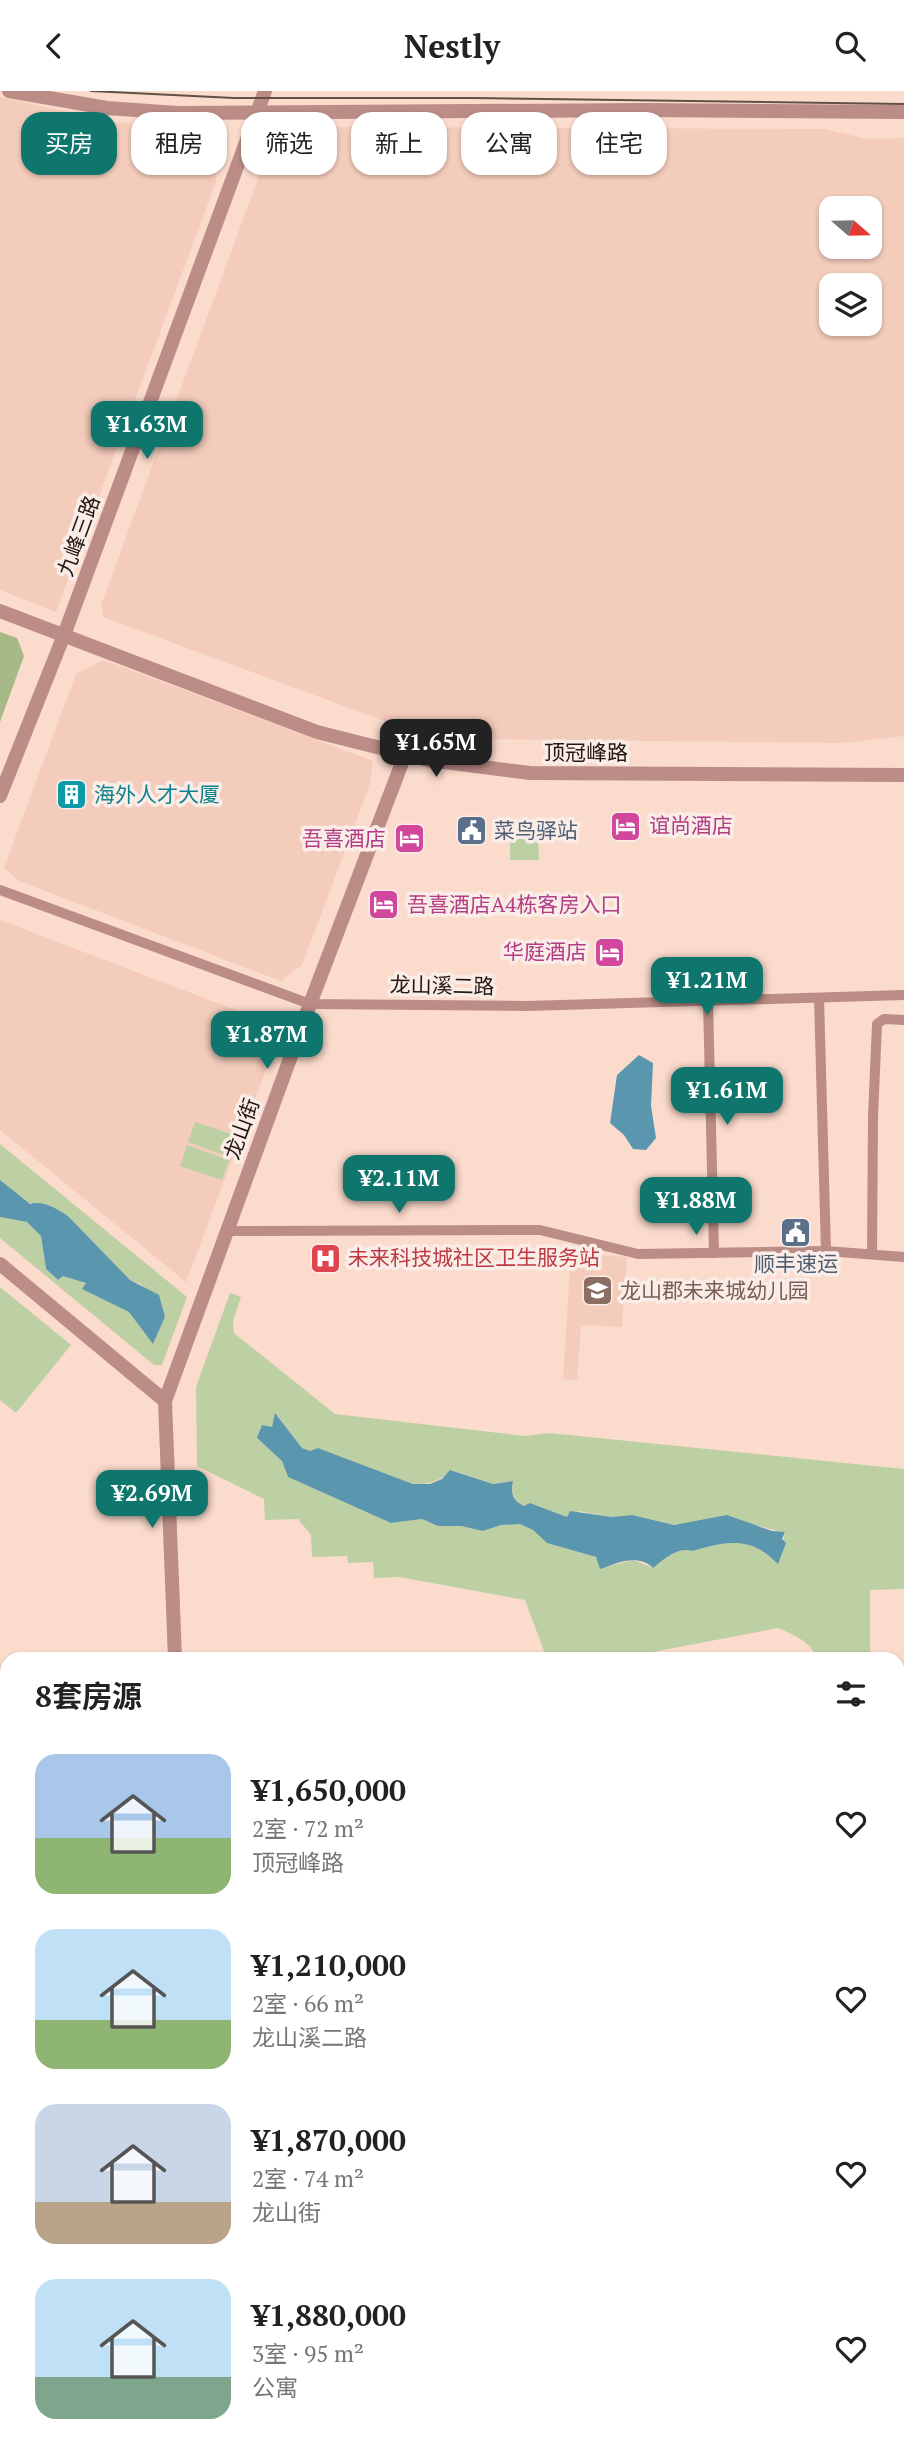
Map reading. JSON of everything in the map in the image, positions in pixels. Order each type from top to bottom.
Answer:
[{"type":"street","points":[[9,91],[107,108],[177,113],[904,112]]},
{"type":"street","name":"九峰三路","points":[[0,796],[64,635],[265,91]]},
{"type":"street","name":"顶冠峰路","points":[[0,611],[317,732],[405,755],[530,773],[904,775]]},
{"type":"street","name":"龙山街","points":[[165,1401],[310,1004],[405,755]]},
{"type":"street","name":"龙山溪二路","points":[[0,890],[310,1004],[527,1006],[904,995]]},
{"type":"street","points":[[819,998],[826,1251]]},
{"type":"street","points":[[708,1001],[713,1253]]},
{"type":"street","points":[[872,1254],[877,1024],[884,1019],[904,1020]]},
{"type":"street","points":[[228,1231],[540,1230],[638,1254],[826,1251],[904,1257]]},
{"type":"street","points":[[0,1263],[165,1401],[175,1652]]},
{"type":"shaded area","points":[[0,97],[68,112],[21,112],[21,175],[117,175],[117,122],[131,123],[131,175],[216,175],[216,182],[56,612],[0,590]]},
{"type":"shaded area","points":[[337,127],[351,127],[351,175],[447,175],[447,128],[461,128],[461,175],[557,175],[557,128],[571,128],[571,175],[667,175],[667,128],[824,129],[867,139],[904,138],[904,736],[842,743],[481,739],[390,723],[103,617],[101,605],[259,175],[337,175]]},
{"type":"shaded area","points":[[104,660],[373,761],[369,787],[302,965],[281,981],[19,881],[4,868],[76,674]]},
{"type":"shaded area","points":[[0,920],[275,1025],[273,1051],[186,1282],[0,1130]]},
{"type":"shaded area","name":"龙山郡未来城幼儿园","points":[[571,1253],[627,1257],[622,1327],[581,1325],[577,1380],[563,1379]]},
{"type":"green space","points":[[0,632],[17,638],[24,656],[0,722]]},
{"type":"green space","points":[[510,833],[538,833],[539,860],[510,860]]},
{"type":"green space","points":[[195,1122],[237,1136],[230,1157],[188,1142]]},
{"type":"green space","points":[[0,1144],[187,1297],[162,1365],[154,1365],[0,1238],[0,1217],[27,1222],[41,1236],[46,1269],[57,1280],[63,1275],[87,1283],[83,1289],[129,1312],[153,1343],[165,1317],[141,1284],[130,1280],[69,1217],[27,1202],[7,1187],[0,1180]]},
{"type":"green space","points":[[187,1145],[229,1160],[222,1180],[180,1166]]},
{"type":"green space","points":[[0,1287],[71,1345],[16,1413],[0,1400]]},
{"type":"green space","points":[[230,1293],[241,1297],[233,1321],[234,1333],[335,1414],[525,1436],[549,1433],[904,1469],[904,1589],[870,1590],[870,1652],[813,1652],[796,1636],[778,1628],[653,1652],[544,1652],[525,1600],[399,1577],[374,1578],[373,1562],[348,1563],[347,1556],[312,1557],[311,1535],[298,1519],[265,1520],[264,1499],[197,1466],[196,1387]],"holes":[[[276,1414],[302,1448],[310,1451],[318,1448],[413,1484],[434,1481],[451,1470],[493,1484],[513,1481],[514,1496],[521,1504],[525,1506],[530,1503],[567,1517],[578,1511],[612,1517],[632,1515],[674,1525],[696,1522],[759,1526],[785,1533],[777,1563],[758,1548],[728,1543],[693,1551],[682,1550],[653,1568],[634,1560],[600,1568],[596,1557],[547,1543],[533,1530],[520,1524],[501,1525],[483,1531],[461,1526],[438,1526],[422,1519],[391,1523],[288,1477],[282,1461],[257,1438],[272,1428]]]},
{"type":"water","points":[[639,1055],[653,1063],[651,1106],[656,1138],[646,1150],[633,1149],[624,1135],[610,1123],[617,1075]]},
{"type":"water","points":[[0,1180],[30,1204],[45,1204],[69,1217],[130,1280],[159,1295],[165,1317],[153,1344],[129,1312],[82,1289],[86,1283],[63,1276],[58,1280],[46,1269],[41,1236],[27,1222],[0,1217]]},
{"type":"water","points":[[275,1413],[302,1448],[310,1451],[318,1448],[413,1484],[430,1484],[442,1479],[450,1470],[493,1484],[513,1481],[513,1496],[520,1504],[524,1506],[530,1503],[567,1517],[570,1511],[612,1517],[632,1515],[674,1525],[727,1515],[772,1531],[785,1532],[782,1539],[786,1543],[778,1564],[758,1549],[728,1543],[693,1551],[682,1550],[653,1568],[647,1563],[634,1560],[600,1569],[596,1557],[547,1543],[533,1530],[520,1524],[501,1525],[483,1531],[461,1526],[438,1526],[422,1519],[391,1523],[288,1477],[282,1461],[257,1438],[262,1425],[272,1427]]},
{"type":"tram line","points":[[91,91],[234,98],[473,98],[904,104]]},
{"type":"place","name":"海外人才大厦","points":[[71,795]]},
{"type":"place","name":"谊尚酒店","points":[[626,826]]},
{"type":"place","name":"菜鸟驿站","points":[[471,831]]},
{"type":"place","name":"吾喜酒店","points":[[409,839]]},
{"type":"place","name":"吾喜酒店A4栋客房入口","points":[[384,905]]},
{"type":"place","name":"华庭酒店","points":[[610,952]]},
{"type":"place","name":"顺丰速运","points":[[796,1232]]},
{"type":"place","name":"未来科技城社区卫生服务站","points":[[325,1258]]},
{"type":"place","name":"龙山郡未来城幼儿园","points":[[597,1291]]}]
